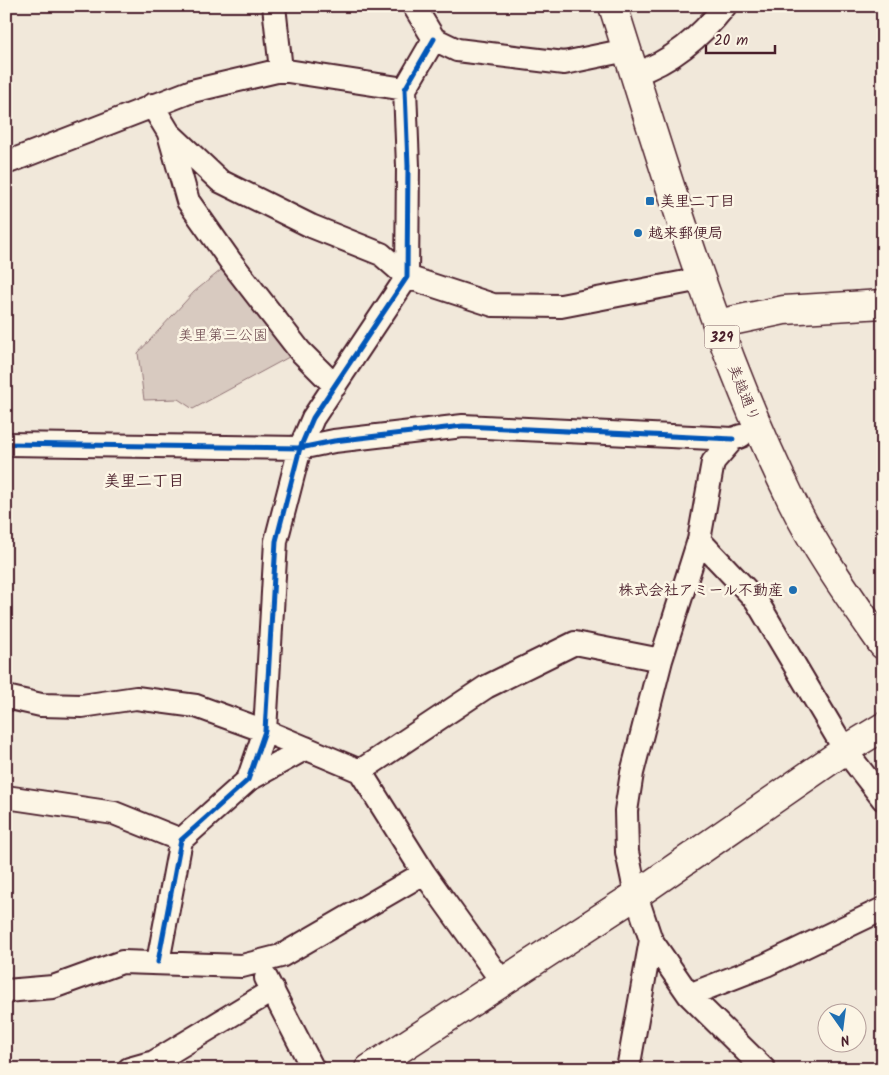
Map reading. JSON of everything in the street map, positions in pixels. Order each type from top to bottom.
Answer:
[{"type":"main road","name":"美越通り","points":[[613,6],[701,279],[759,430],[793,503],[812,536],[883,645]]},
{"type":"main road","points":[[717,324],[784,310],[883,304]]},
{"type":"main road","points":[[370,1069],[636,895],[845,750],[883,727]]},
{"type":"street","points":[[274,6],[281,70]]},
{"type":"street","points":[[414,6],[434,39],[457,50],[564,63],[630,62],[658,66],[687,46],[725,6]]},
{"type":"street","points":[[248,780],[265,732],[276,541],[300,448],[312,418],[407,277],[408,166],[405,89],[434,39]]},
{"type":"street","points":[[6,163],[192,91],[281,70],[405,89]]},
{"type":"street","points":[[152,105],[169,133],[220,181],[311,226],[381,254],[407,277],[493,305],[561,306],[701,279]]},
{"type":"street","points":[[169,133],[188,201],[231,262],[300,351],[335,386]]},
{"type":"street","points":[[6,444],[300,448],[334,441],[463,426],[733,439],[759,430]]},
{"type":"street","points":[[733,439],[713,462],[698,540],[661,660],[632,773],[626,812],[627,852],[636,895],[651,940],[689,995],[764,1069]]},
{"type":"street","points":[[698,540],[756,600],[845,750],[883,800]]},
{"type":"street","points":[[360,770],[486,687],[575,643],[661,660]]},
{"type":"street","points":[[6,697],[41,705],[82,706],[136,698],[196,706],[360,770],[424,873],[503,983]]},
{"type":"street","points":[[158,962],[181,840],[248,780],[306,748]]},
{"type":"street","points":[[6,797],[114,812],[181,840]]},
{"type":"street","points":[[6,991],[53,987],[122,962],[242,966],[281,956],[424,873]]},
{"type":"street","points":[[689,995],[766,965],[883,909]]},
{"type":"street","points":[[628,1069],[651,940]]},
{"type":"street","points":[[256,963],[273,990],[313,1069]]},
{"type":"street","points":[[129,1069],[154,1062],[273,990]]},
{"type":"green space","name":"美里第三公園","points":[[231,262],[300,351],[193,409],[178,399],[144,400],[138,353],[194,292]]},
{"type":"cycle path","points":[[158,962],[181,840],[248,780],[265,731],[276,541],[300,448],[313,418],[407,277],[408,166],[405,89],[434,39]]},
{"type":"cycle path","points":[[6,444],[300,448],[334,441],[463,426],[733,439]]},
{"type":"place","name":"美里二丁目","points":[[650,201]]},
{"type":"place","name":"越来郵便局","points":[[638,233]]},
{"type":"place","name":"株式会社アミール不動産","points":[[793,590]]},
{"type":"district","name":"美里二丁目","points":[[144,480]]}]
